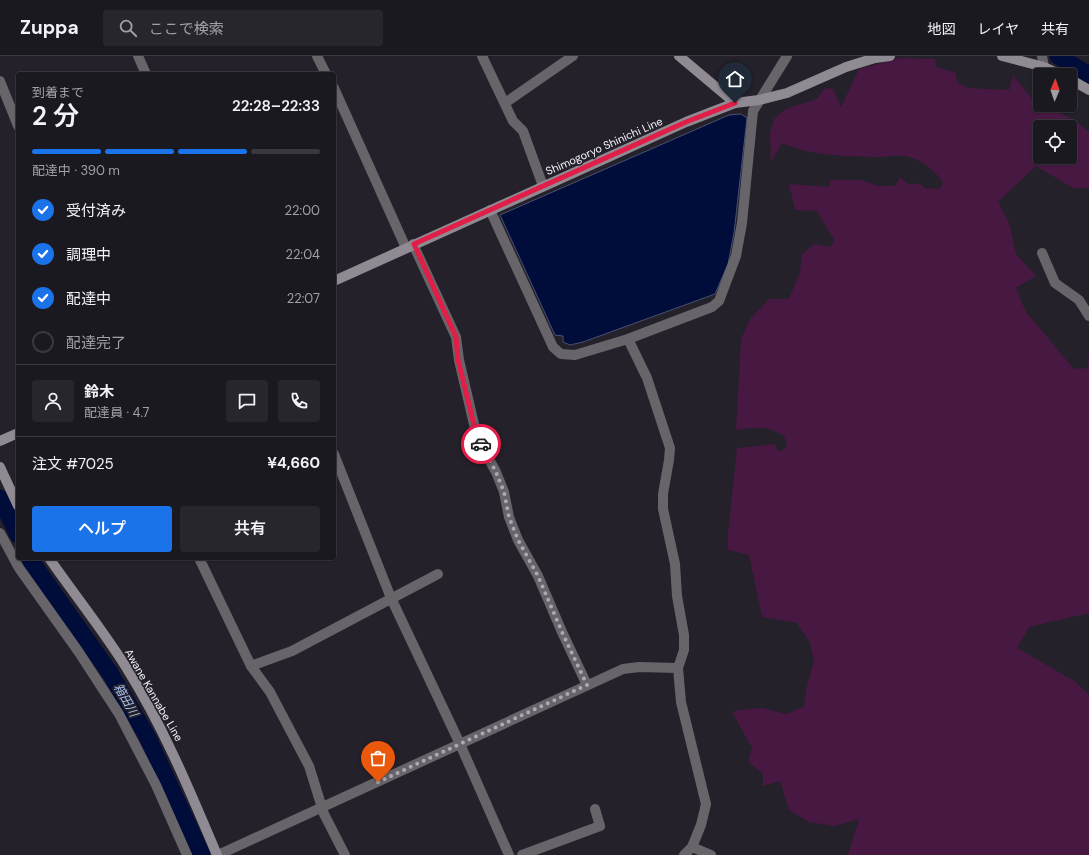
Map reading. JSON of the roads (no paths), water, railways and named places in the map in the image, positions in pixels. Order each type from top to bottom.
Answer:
[{"type":"main road","points":[[679,56],[735,103]]},
{"type":"main road","name":"Shimogoryo Shinichi Line","points":[[336,280],[686,122],[735,103],[759,100],[787,92],[846,67],[875,58],[890,56]]},
{"type":"main road","points":[[1002,56],[1044,67]]},
{"type":"main road","points":[[1077,83],[1089,90]]},
{"type":"main road","points":[[0,441],[16,433]]},
{"type":"main road","points":[[0,467],[16,502]]},
{"type":"main road","name":"Awane Kannabe Line","points":[[50,560],[126,666],[175,756],[218,855]]},
{"type":"street","points":[[138,56],[145,72]]},
{"type":"street","points":[[317,56],[325,72]]},
{"type":"street","points":[[482,56],[506,103],[513,121],[523,131],[543,186]]},
{"type":"street","points":[[506,103],[573,56]]},
{"type":"street","points":[[490,210],[553,347],[561,354],[575,356],[628,339],[712,307],[718,301],[736,256],[741,230],[753,111],[787,56]]},
{"type":"street","points":[[1042,56],[1044,67]]},
{"type":"street","points":[[0,81],[16,121]]},
{"type":"street","points":[[336,92],[410,246],[456,337],[458,360],[477,437],[496,472],[504,492],[509,517],[518,540],[538,576],[587,685]]},
{"type":"street","points":[[1042,253],[1055,283],[1079,300],[1089,316]]},
{"type":"street","points":[[628,339],[647,378],[670,448],[663,494],[663,509],[675,564],[677,596],[684,635],[684,650],[678,668],[681,702],[706,804],[705,814],[692,847],[684,855]]},
{"type":"street","points":[[336,459],[391,598],[460,744],[509,855]]},
{"type":"street","points":[[0,533],[19,568],[78,651],[119,714],[156,785],[187,855]]},
{"type":"street","points":[[200,560],[251,666],[270,692],[309,766],[324,814],[345,855]]},
{"type":"street","points":[[251,666],[292,651],[438,574]]},
{"type":"street","points":[[218,855],[623,669],[638,667],[678,668]]},
{"type":"street","points":[[522,855],[600,826],[595,810]]},
{"type":"street","points":[[692,847],[711,855]]},
{"type":"waterway","points":[[1058,56],[1089,75]]},
{"type":"waterway","name":"箱田川","points":[[0,498],[16,531]]},
{"type":"waterway","name":"箱田川","points":[[30,560],[110,673],[147,736],[202,855]]}]
